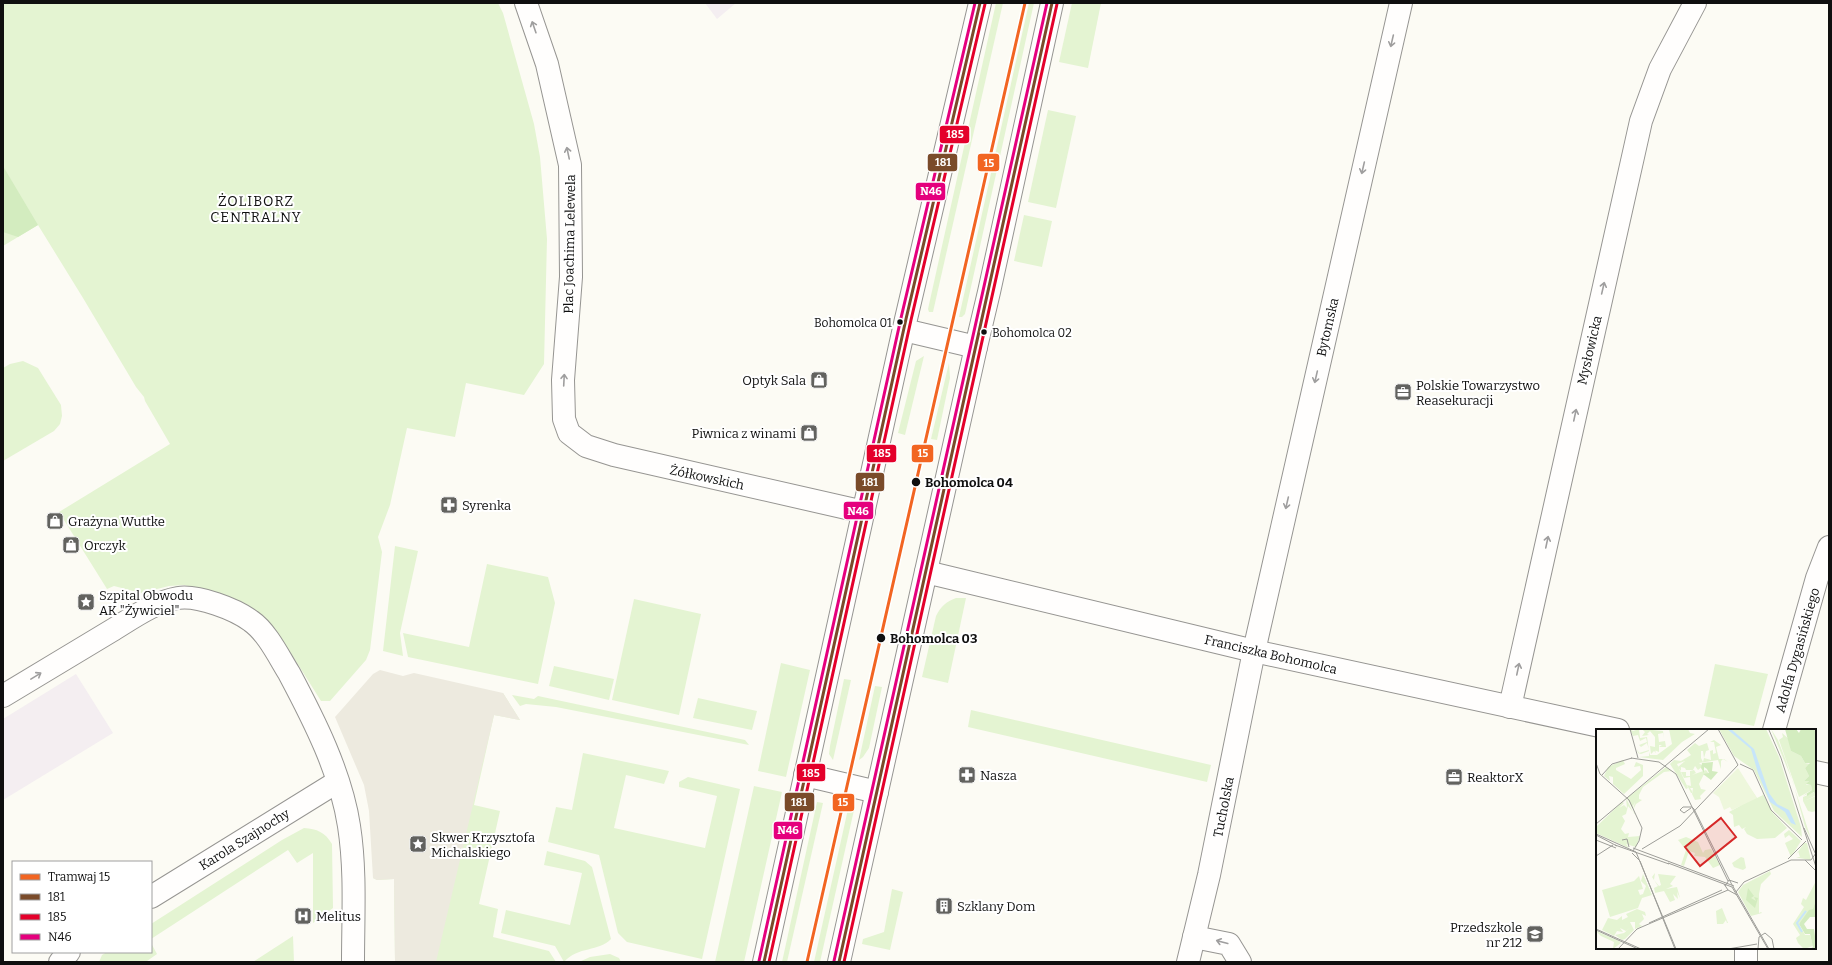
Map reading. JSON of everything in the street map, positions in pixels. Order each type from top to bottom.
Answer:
[{"type":"street","name":"Plac Joachima Lelewela","points":[[526,3],[547,64],[570,164],[571,277],[564,380],[564,419]]},
{"type":"street","points":[[764,962],[904,330],[980,3]]},
{"type":"street","points":[[840,962],[1052,3]]},
{"type":"street","name":"Bytomska","points":[[1254,651],[1400,3]]},
{"type":"street","name":"Mysłowicka","points":[[1510,707],[1641,121],[1660,69],[1695,3]]},
{"type":"street","points":[[904,330],[976,347]]},
{"type":"street","name":"Żółkowskich","points":[[564,419],[569,433],[586,446],[614,455],[864,512]]},
{"type":"street","name":"Adolfa Dygasińskiego","points":[[1774,729],[1817,578],[1829,547]]},
{"type":"street","name":"Franciszka Bohomolca","points":[[926,572],[1254,651],[1613,729]]},
{"type":"street","points":[[3,696],[137,616],[164,602],[179,598],[198,600],[225,607],[252,621],[270,641],[316,724],[338,782],[349,825],[354,867],[353,962]]},
{"type":"street","name":"Tucholska","points":[[1188,962],[1209,875],[1254,651]]},
{"type":"street","points":[[1816,772],[1829,775]]},
{"type":"street","points":[[805,775],[877,792]]},
{"type":"street","name":"Karola Szajnochy","points":[[152,896],[338,782]]},
{"type":"street","points":[[1194,937],[1229,944],[1240,962]]},
{"type":"street","points":[[1746,949],[1746,962]]},
{"type":"street","points":[[60,962],[68,953]]},
{"type":"shaded area","points":[[705,3],[736,3],[717,19]]},
{"type":"shaded area","name":"Skwer Krzysztofa Michalskiego","points":[[380,670],[403,676],[414,673],[503,693],[520,720],[494,715],[436,962],[395,962],[394,879],[377,880],[373,878],[369,811],[364,785],[335,717],[373,674]]},
{"type":"shaded area","points":[[76,674],[113,733],[3,800],[3,719]]},
{"type":"green space","points":[[3,3],[498,3],[503,13],[534,124],[540,157],[547,239],[544,364],[524,395],[466,383],[455,437],[407,428],[390,505],[378,537],[382,552],[370,650],[366,660],[330,701],[321,701],[282,639],[264,616],[237,600],[218,593],[184,585],[169,586],[141,593],[114,586],[107,589],[59,512],[170,444],[144,397],[136,387],[38,225],[3,246]]},
{"type":"green space","points":[[996,3],[1003,3],[933,312],[929,312],[928,309]]},
{"type":"green space","points":[[1029,3],[1034,3],[965,314],[962,317],[959,317]]},
{"type":"green space","points":[[1072,3],[1101,3],[1088,68],[1059,62]]},
{"type":"green space","points":[[1048,110],[1076,116],[1056,208],[1028,202]]},
{"type":"green space","points":[[3,166],[38,225],[18,237],[3,232]]},
{"type":"green space","points":[[1024,215],[1052,221],[1042,267],[1014,261]]},
{"type":"green space","points":[[924,356],[905,435],[898,433],[916,361]]},
{"type":"green space","points":[[23,361],[38,368],[61,405],[62,416],[60,424],[54,431],[3,461],[3,368],[10,364]]},
{"type":"green space","points":[[949,363],[950,378],[937,440],[931,439]]},
{"type":"green space","points":[[395,546],[418,551],[400,633],[403,656],[383,651]]},
{"type":"green space","points":[[487,564],[548,577],[555,603],[538,684],[408,657],[403,633],[469,647]]},
{"type":"green space","points":[[956,598],[966,598],[948,683],[922,677],[936,616],[944,605]]},
{"type":"green space","points":[[634,599],[701,614],[679,715],[612,700]]},
{"type":"green space","points":[[781,663],[810,670],[786,777],[758,771]]},
{"type":"green space","points":[[1715,664],[1768,674],[1754,726],[1704,716]]},
{"type":"green space","points":[[554,666],[614,679],[609,700],[549,686]]},
{"type":"green space","points":[[844,679],[851,680],[833,760],[829,754],[830,746]]},
{"type":"green space","points":[[875,686],[882,687],[869,748],[859,760]]},
{"type":"green space","points":[[503,693],[520,720],[494,715],[474,805],[500,811],[479,904],[498,909],[493,937],[549,951],[556,962],[395,962],[394,879],[377,880],[373,878]]},
{"type":"green space","points":[[512,695],[534,699],[538,696],[745,740],[749,745],[556,707],[526,704],[520,706]]},
{"type":"green space","points":[[698,698],[757,711],[752,730],[693,718]]},
{"type":"green space","points":[[971,710],[1211,765],[1207,782],[968,727]]},
{"type":"green space","points":[[583,753],[669,771],[664,784],[626,775],[614,828],[705,848],[717,796],[679,787],[679,782],[688,777],[740,789],[702,959],[627,942],[618,933],[599,855],[548,842],[556,807],[572,810]]},
{"type":"green space","points":[[754,786],[782,792],[744,962],[715,962]]},
{"type":"green space","points":[[817,802],[823,803],[787,962],[782,962]]},
{"type":"green space","points":[[848,809],[854,810],[820,962],[814,962]]},
{"type":"green space","points":[[304,828],[313,829],[320,832],[332,844],[333,908],[313,923],[313,853],[297,863],[288,850],[152,938],[152,923],[282,840]]},
{"type":"green space","points":[[547,851],[585,861],[592,867],[611,939],[601,946],[576,953],[564,962],[555,946],[501,933],[506,910],[570,925],[582,873],[544,865]]},
{"type":"green space","points":[[892,889],[903,892],[890,950],[862,944],[863,939],[884,932]]},
{"type":"green space","points":[[293,936],[294,962],[253,962]]},
{"type":"green space","points":[[152,945],[157,954],[147,962],[99,962],[102,955],[105,953],[152,953]]},
{"type":"green space","points":[[610,954],[619,958],[621,962],[579,962],[590,957]]},
{"type":"tram line","name":"15","points":[[807,962],[1025,3]]},
{"type":"transit line","name":"N46","points":[[759,961],[901,318],[975,3]]},
{"type":"transit line","name":"181","points":[[764,962],[906,319],[980,3]]},
{"type":"transit line","name":"N46","points":[[834,961],[1047,3]]},
{"type":"transit line","name":"181","points":[[839,962],[1052,3]]},
{"type":"transit line","name":"185","points":[[769,962],[911,320],[985,4]]},
{"type":"transit line","name":"185","points":[[844,962],[1057,4]]},
{"type":"place","name":"Bohomolca 01","points":[[900,322]]},
{"type":"place","name":"Bohomolca 02","points":[[984,332]]},
{"type":"place","name":"Optyk Sala","points":[[819,380]]},
{"type":"place","name":"Polskie Towarzystwo Reasekuracji","points":[[1403,392]]},
{"type":"place","name":"Piwnica z winami","points":[[809,433]]},
{"type":"place","name":"Bohomolca 04","points":[[916,482]]},
{"type":"place","name":"Syrenka","points":[[449,505]]},
{"type":"place","name":"Grażyna Wuttke","points":[[55,521]]},
{"type":"place","name":"Orczyk","points":[[71,545]]},
{"type":"place","name":"Szpital Obwodu AK \"Żywiciel\"","points":[[86,602]]},
{"type":"place","name":"Bohomolca 03","points":[[881,638]]},
{"type":"place","name":"Nasza","points":[[967,775]]},
{"type":"place","name":"ReaktorX","points":[[1454,777]]},
{"type":"place","name":"Skwer Krzysztofa Michalskiego","points":[[418,844]]},
{"type":"place","name":"Szklany Dom","points":[[944,906]]},
{"type":"place","name":"Melitus","points":[[303,916]]},
{"type":"place","name":"Przedszkole nr 212","points":[[1535,934]]},
{"type":"district","name":"ŻOLIBORZ CENTRALNY","points":[[256,210]]}]
